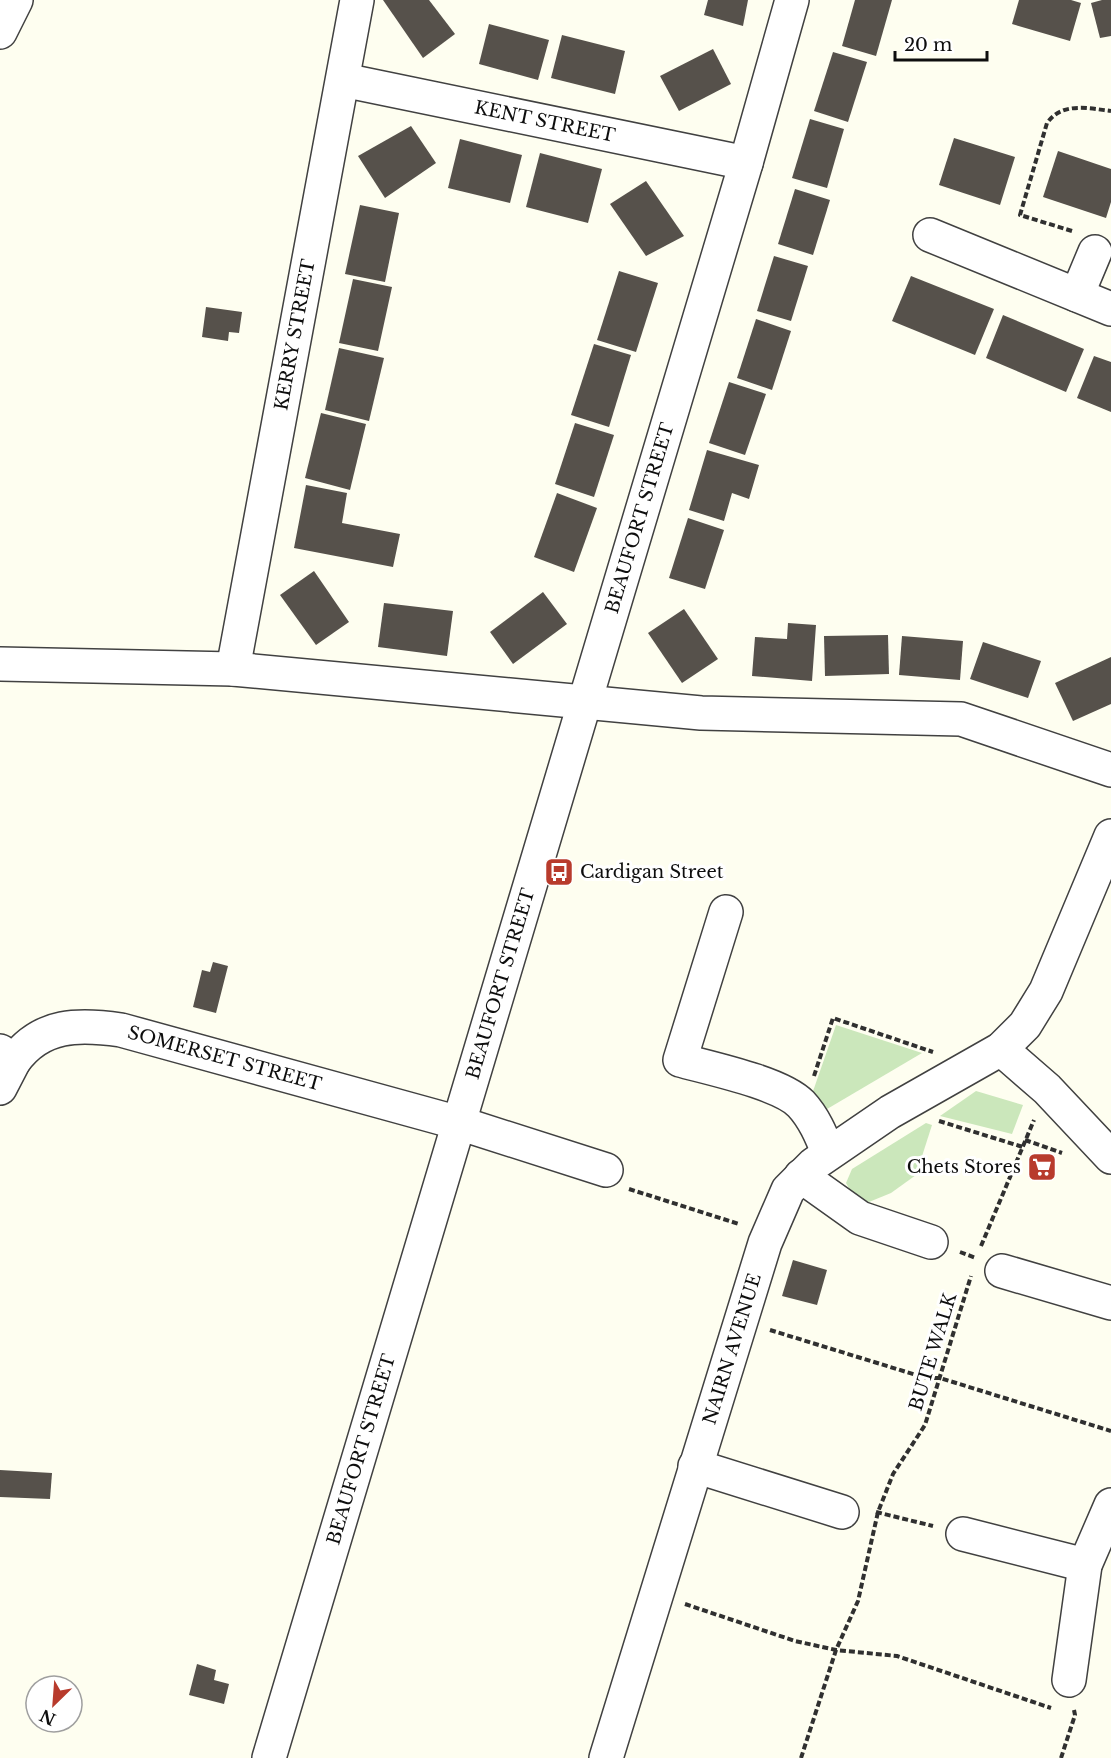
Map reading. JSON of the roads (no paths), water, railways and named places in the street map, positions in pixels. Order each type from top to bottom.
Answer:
[{"type":"street","points":[[0,32],[16,0]]},
{"type":"street","name":"KERRY STREET","points":[[233,669],[357,0]]},
{"type":"street","name":"BEAUFORT STREET","points":[[270,1758],[583,702],[746,163],[792,0]]},
{"type":"street","name":"KENT STREET","points":[[343,80],[746,163]]},
{"type":"street","points":[[930,235],[1111,309]]},
{"type":"street","points":[[1077,295],[1095,252]]},
{"type":"street","points":[[0,663],[233,669],[701,713],[961,719],[1111,770]]},
{"type":"street","name":"NAIRN AVENUE","points":[[610,1757],[695,1466],[768,1234],[788,1190],[828,1152],[898,1108],[988,1057],[1025,1025],[1046,991],[1111,836]]},
{"type":"street","points":[[726,912],[680,1060],[779,1090],[804,1107],[813,1119],[828,1152]]},
{"type":"street","name":"SOMERSET STREET","points":[[5,1066],[29,1044],[47,1033],[66,1027],[85,1025],[166,1041],[459,1123],[606,1170]]},
{"type":"street","points":[[988,1057],[1047,1089],[1111,1157]]},
{"type":"street","points":[[801,1176],[860,1218],[931,1242]]},
{"type":"street","points":[[989,1264],[1111,1304]]},
{"type":"street","points":[[695,1466],[842,1512]]},
{"type":"street","points":[[1069,1680],[1085,1565],[1111,1505]]},
{"type":"street","points":[[963,1534],[1085,1565]]},
{"type":"place","name":"Cardigan Street","points":[[559,872]]},
{"type":"place","name":"Chets Stores","points":[[1042,1167]]}]
